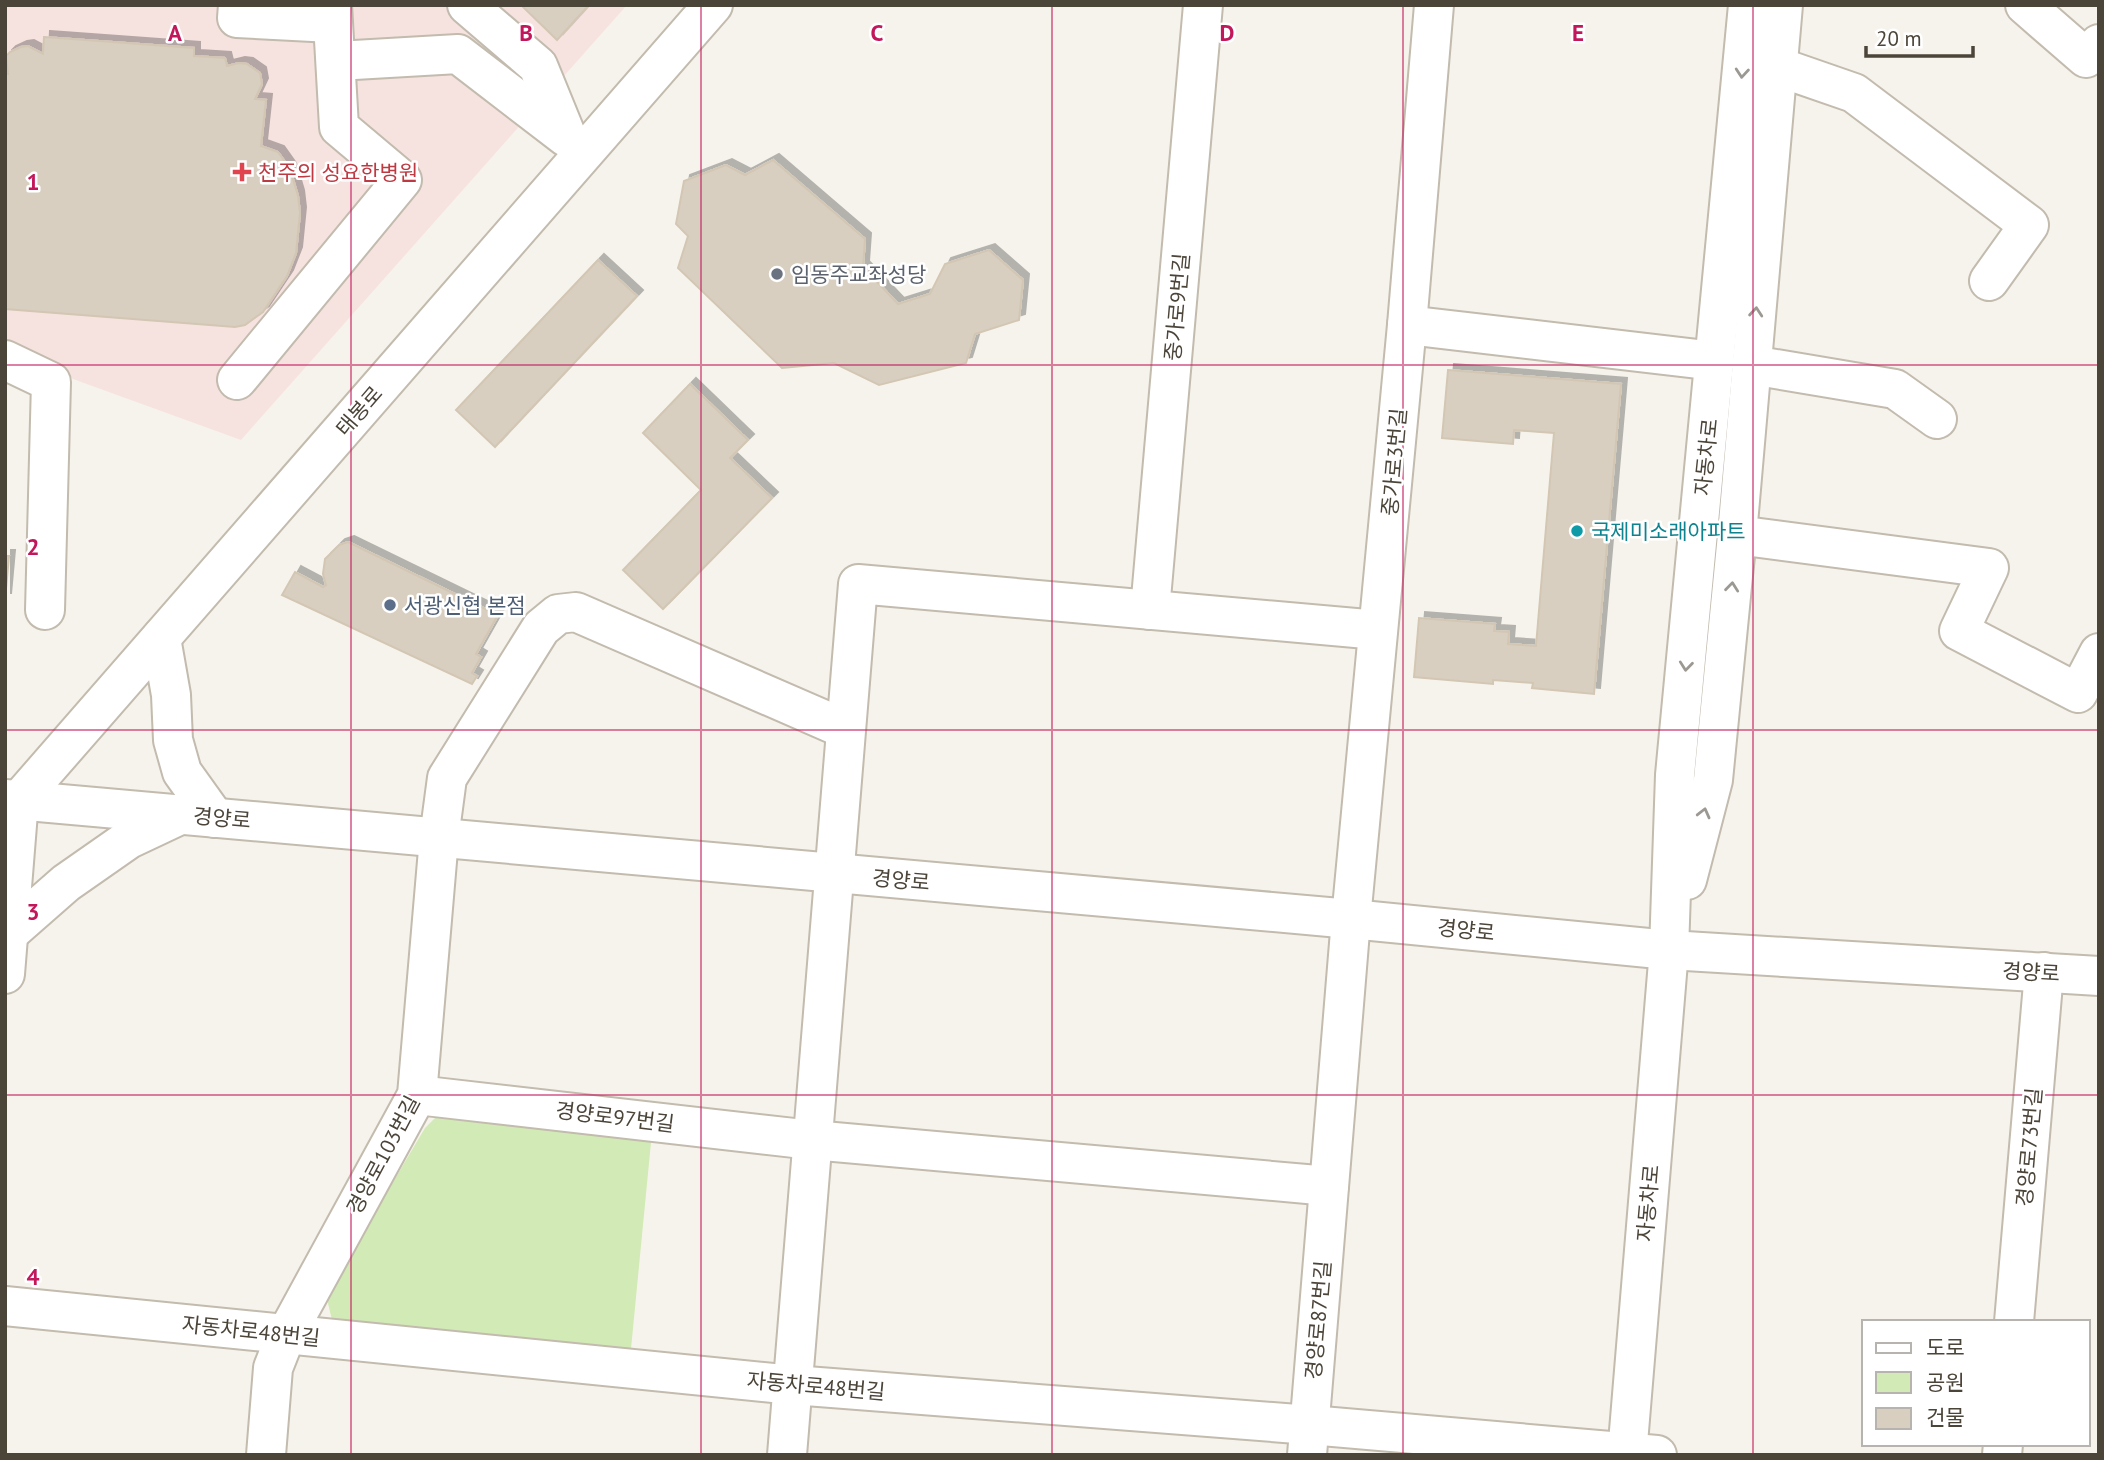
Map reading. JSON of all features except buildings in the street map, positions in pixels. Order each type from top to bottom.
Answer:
[{"type":"street","points":[[237,380],[402,180],[339,127],[332,14],[237,18],[238,5]]},
{"type":"street","points":[[467,5],[538,66],[572,150]]},
{"type":"street","name":"태봉로","points":[[10,805],[161,638],[572,150],[713,5]]},
{"type":"street","name":"중가로9번길","points":[[1150,610],[1203,5]]},
{"type":"street","name":"중가로3번길","points":[[1351,919],[1434,5]]},
{"type":"street","name":"자동차로","points":[[1670,950],[1713,780],[1737,535],[1733,363],[1748,5]]},
{"type":"street","name":"자동차로","points":[[1637,1454],[1670,950],[1675,775],[1733,363],[1779,66],[1783,5]]},
{"type":"street","points":[[2025,5],[2086,58],[2099,44]]},
{"type":"street","points":[[337,61],[458,54],[572,150]]},
{"type":"street","points":[[1779,66],[1854,93],[2029,225],[1989,281]]},
{"type":"street","points":[[1407,325],[1733,363],[1895,389],[1937,419]]},
{"type":"street","points":[[5,360],[51,382],[45,610]]},
{"type":"street","points":[[1737,535],[1989,568],[1959,631],[2078,693],[2099,653]]},
{"type":"street","points":[[787,1455],[858,584],[1378,630]]},
{"type":"street","points":[[439,838],[447,778],[541,628],[558,614],[576,612],[845,729]]},
{"type":"street","points":[[9,933],[66,883],[129,839],[198,816],[173,740],[171,695],[161,638]]},
{"type":"street","points":[[5,974],[9,933],[10,805]]},
{"type":"street","name":"경양로","points":[[10,805],[198,816],[1670,950],[2099,975]]},
{"type":"street","name":"경양로103번길","points":[[266,1455],[273,1368],[286,1335],[417,1095],[439,838]]},
{"type":"street","name":"경양로87번길","points":[[1308,1440],[1351,919]]},
{"type":"street","name":"경양로73번길","points":[[2014,1320],[2044,972]]},
{"type":"street","name":"경양로97번길","points":[[417,1095],[812,1140],[1329,1186]]},
{"type":"street","name":"자동차로48번길","points":[[5,1306],[1308,1440],[1637,1454]]},
{"type":"shaded area","name":"천주의 성요한병원","points":[[5,5],[627,5],[241,440],[73,379],[5,340]]},
{"type":"green space","points":[[441,1112],[652,1132],[630,1359],[332,1320],[326,1295],[425,1128]]},
{"type":"place","name":"천주의 성요한병원","points":[[242,172]]},
{"type":"place","name":"임동주교좌성당","points":[[777,274]]},
{"type":"place","name":"국제미소래아파트","points":[[1577,531]]},
{"type":"place","name":"서광신협 본점","points":[[390,605]]}]
